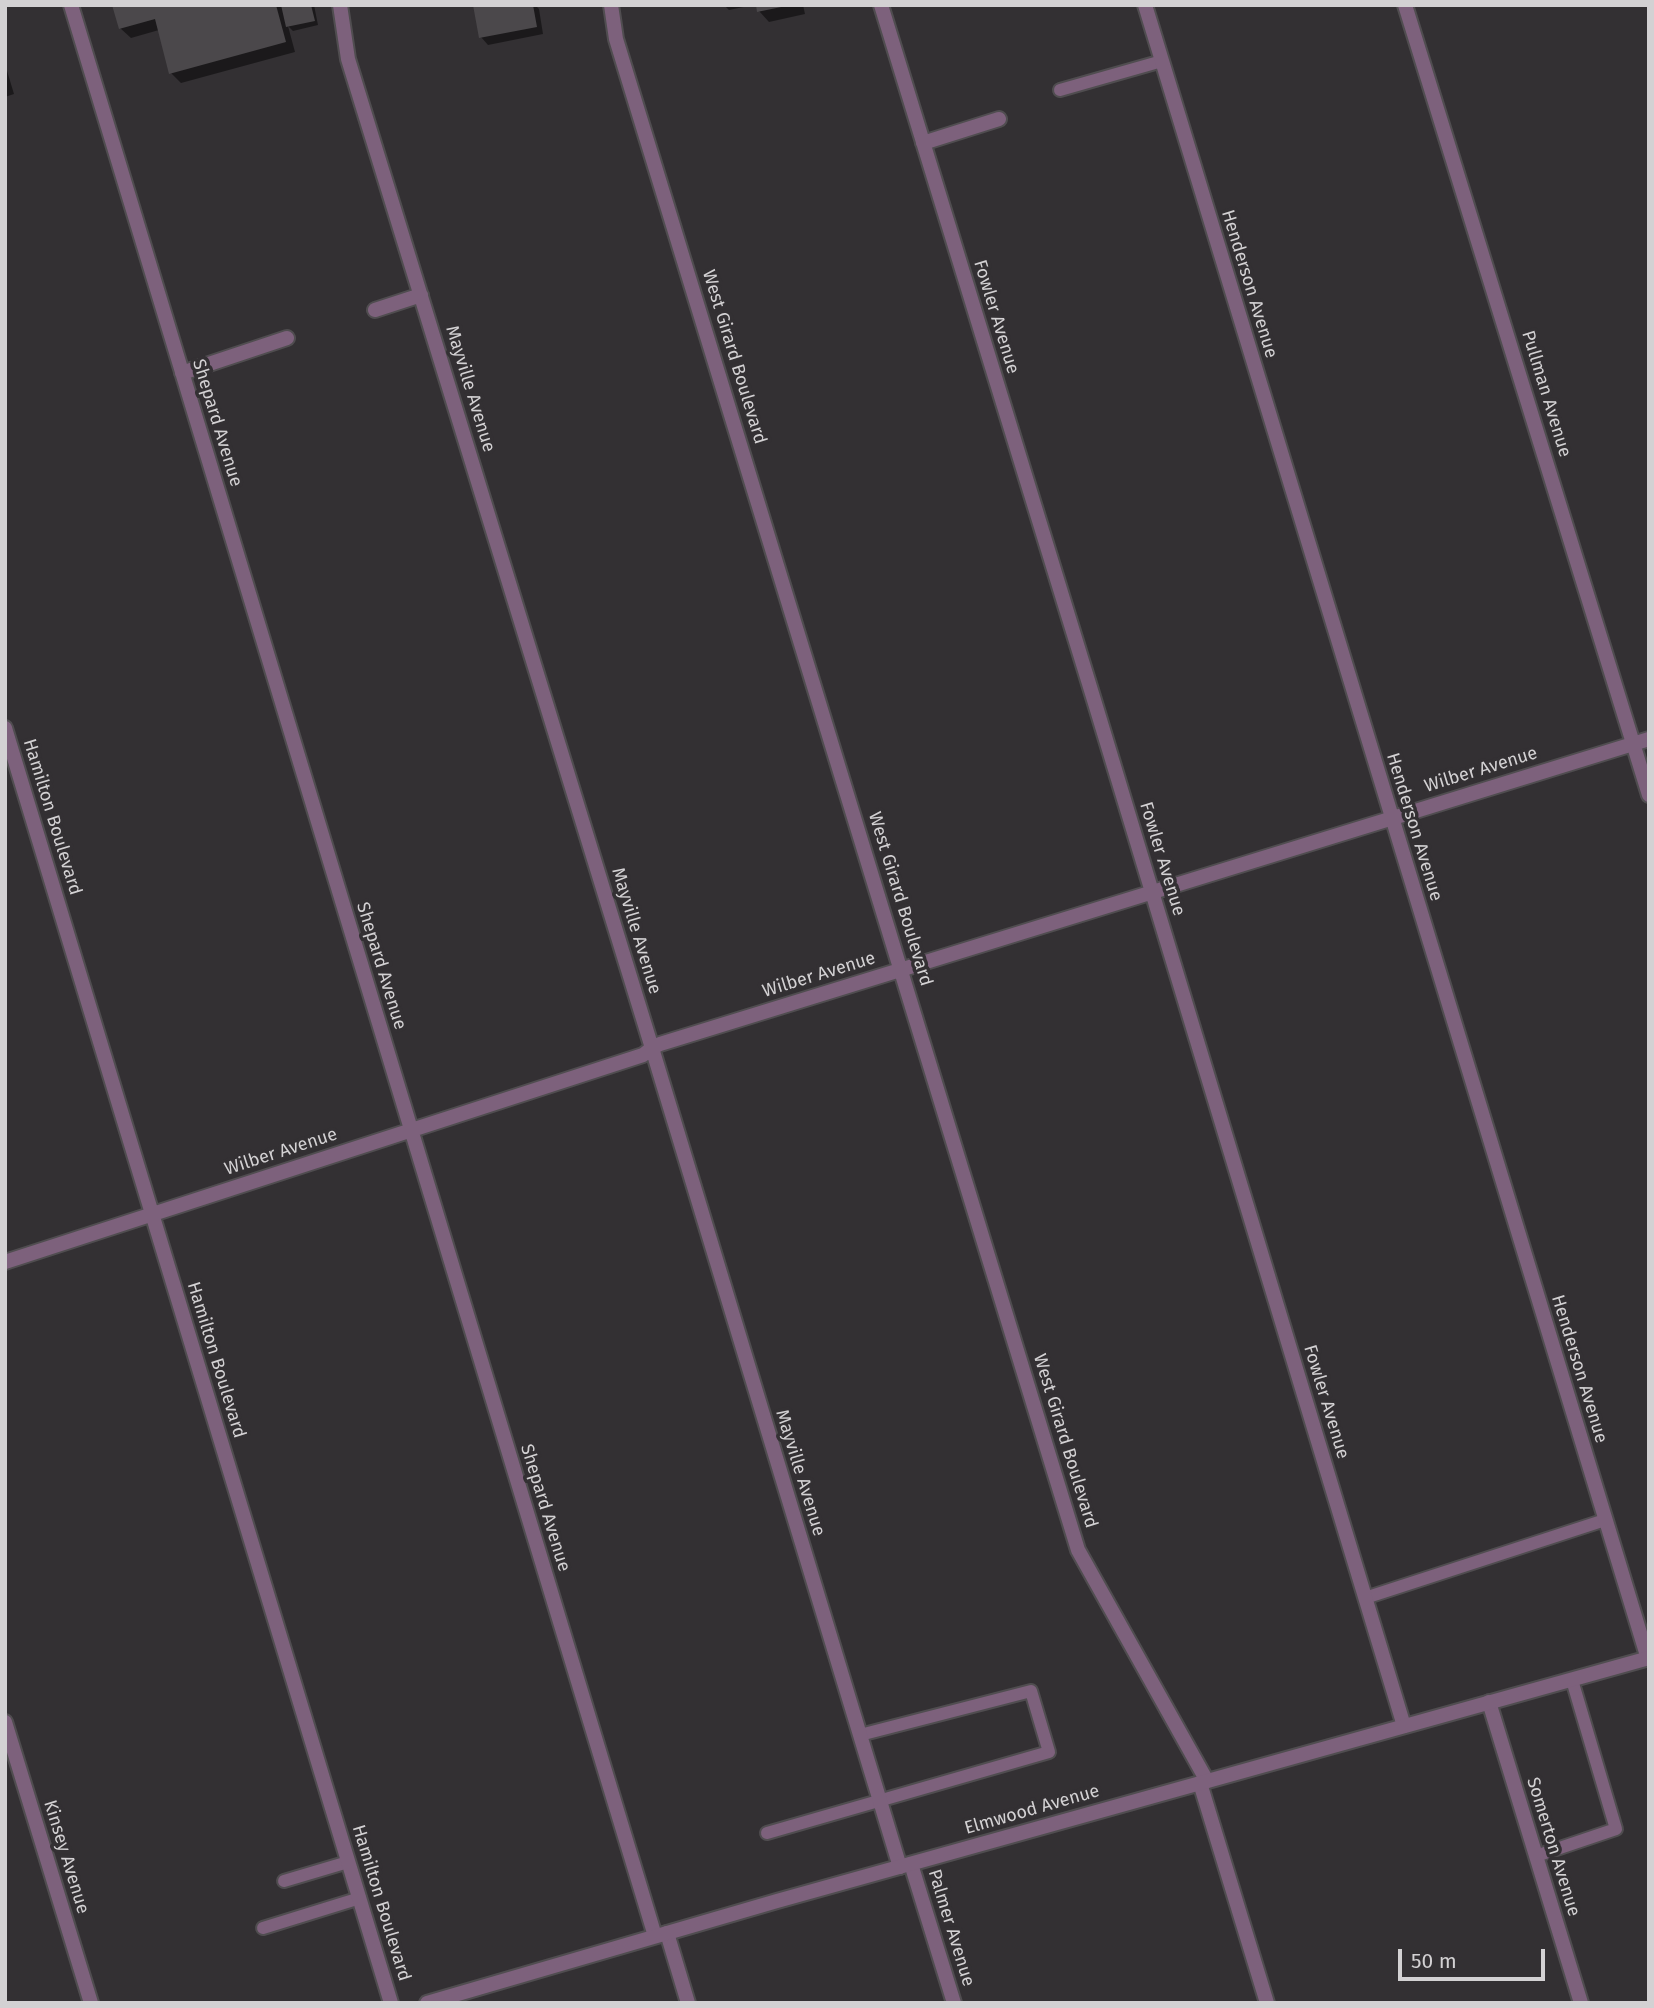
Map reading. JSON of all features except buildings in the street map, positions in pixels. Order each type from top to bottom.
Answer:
[{"type":"street","name":"Shepard Avenue","points":[[71,5],[410,1131],[661,1935],[688,2003]]},
{"type":"street","name":"Mayville Avenue","points":[[340,5],[348,59],[880,1801],[906,1865]]},
{"type":"street","name":"West Girard Boulevard","points":[[611,5],[616,39],[1078,1550],[1204,1782],[1267,2003]]},
{"type":"street","name":"Fowler Avenue","points":[[881,5],[1404,1726]]},
{"type":"street","name":"Henderson Avenue","points":[[1144,5],[1648,1659]]},
{"type":"street","name":"Pullman Avenue","points":[[1405,5],[1649,795]]},
{"type":"street","points":[[923,143],[999,118]]},
{"type":"street","points":[[375,310],[421,295]]},
{"type":"street","points":[[181,373],[286,338]]},
{"type":"street","name":"Hamilton Boulevard","points":[[5,728],[391,2003]]},
{"type":"street","name":"Wilber Avenue","points":[[5,1262],[643,1055],[652,1048],[1649,739]]},
{"type":"street","name":"Elmwood Avenue","points":[[426,2003],[443,2001],[906,1865],[1648,1659]]},
{"type":"street","name":"Somerton Avenue","points":[[1489,1702],[1581,2003]]},
{"type":"street","name":"Kinsey Avenue","points":[[5,1722],[91,2003]]},
{"type":"street","name":"Palmer Avenue","points":[[906,1865],[954,2003]]},
{"type":"lane","points":[[1060,90],[1161,61]]},
{"type":"lane","points":[[1365,1598],[1605,1520]]},
{"type":"lane","points":[[1536,1856],[1616,1829],[1572,1680]]},
{"type":"lane","points":[[767,1833],[1049,1752],[1031,1691],[860,1735]]},
{"type":"lane","points":[[284,1881],[348,1862]]},
{"type":"lane","points":[[263,1928],[360,1899]]}]
